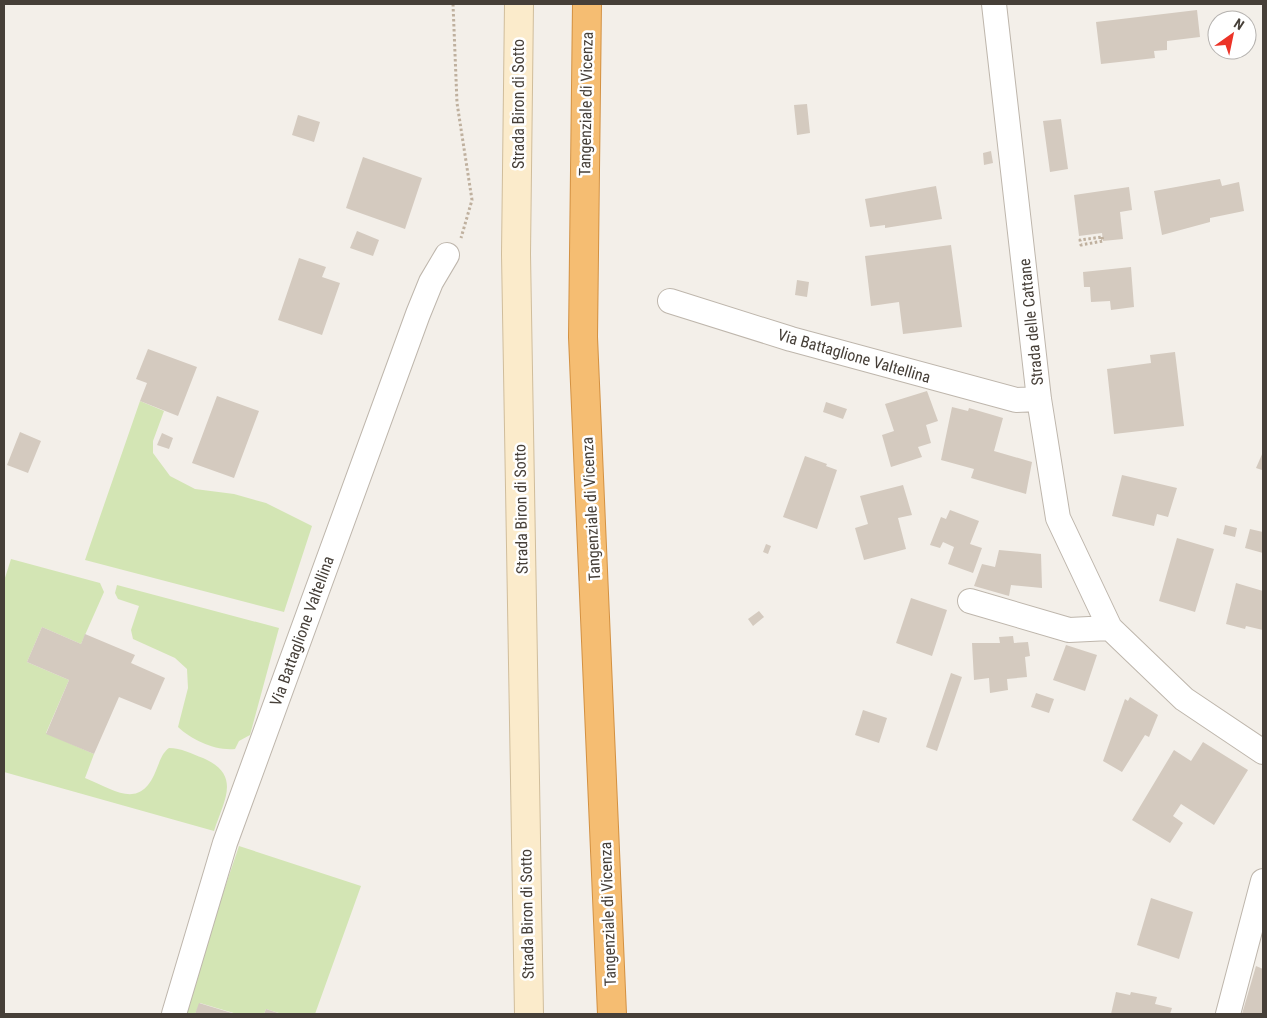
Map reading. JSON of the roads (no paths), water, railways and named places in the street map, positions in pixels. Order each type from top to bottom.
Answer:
[{"type":"highway","name":"Tangenziale di Vicenza","points":[[588,4],[583,337],[612,1014]]},
{"type":"street","name":"Strada Biron di Sotto","points":[[519,4],[516,254],[529,1014]]},
{"type":"street","name":"Strada delle Cattane","points":[[994,4],[1039,399],[1058,518],[1110,628],[1184,699],[1263,752]]},
{"type":"street","name":"Via Battaglione Valtellina","points":[[174,1014],[225,843],[430,282],[447,255]]},
{"type":"street","name":"Via Battaglione Valtellina","points":[[670,301],[791,339],[1016,400],[1039,399]]},
{"type":"street","points":[[970,601],[1069,630],[1110,628]]},
{"type":"street","points":[[1228,1014],[1263,881]]}]
